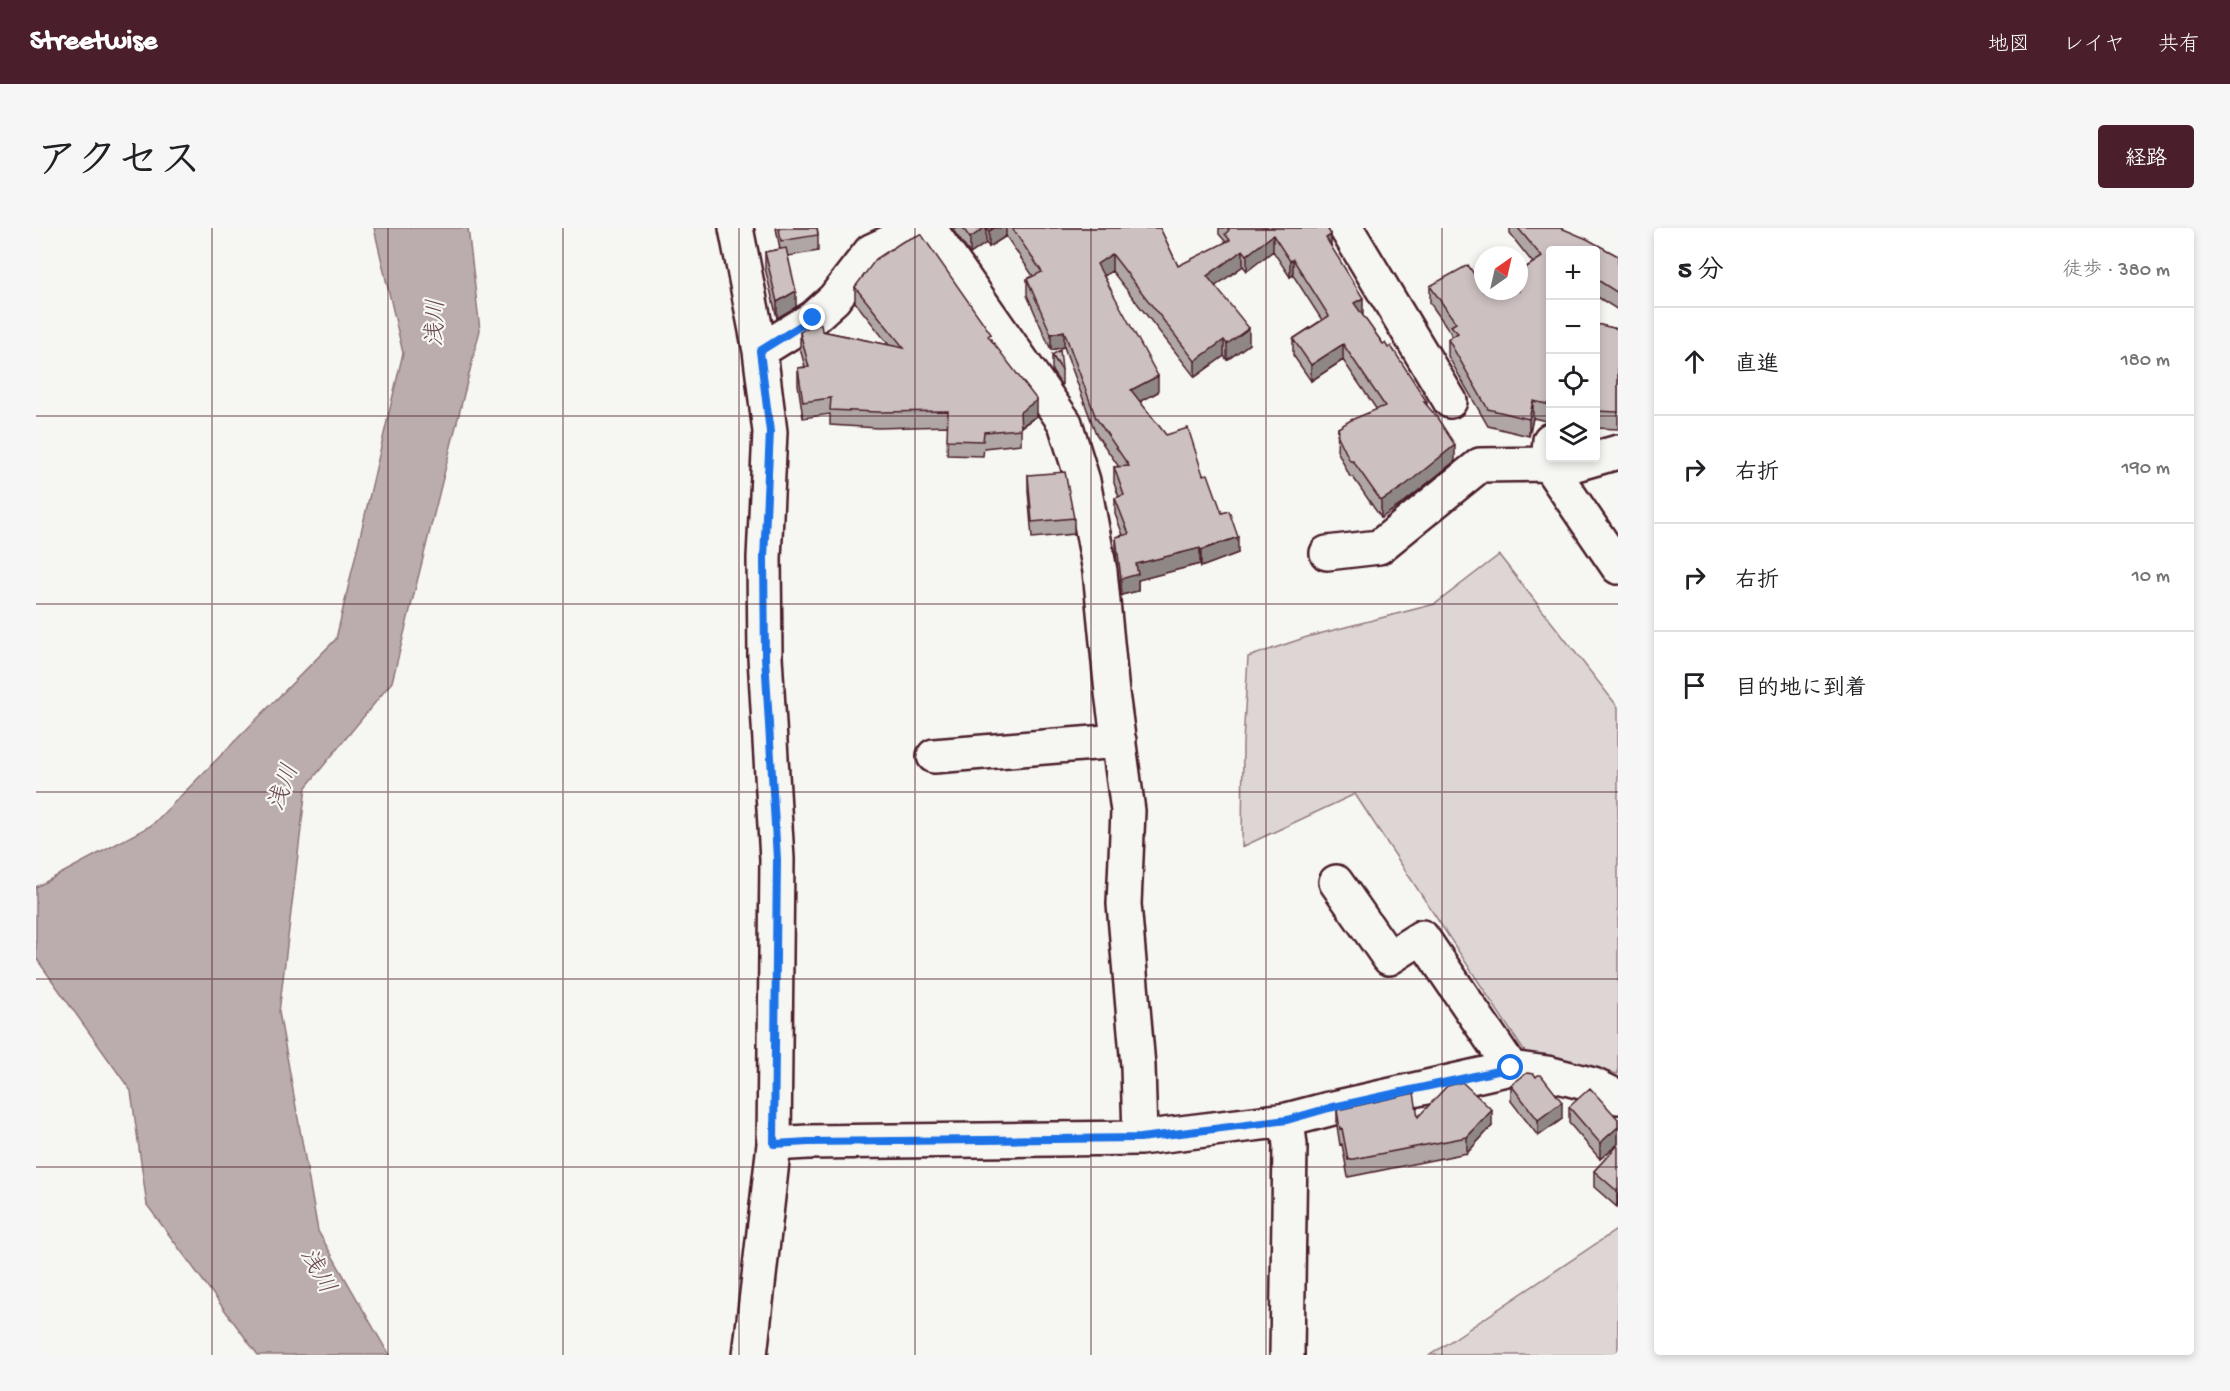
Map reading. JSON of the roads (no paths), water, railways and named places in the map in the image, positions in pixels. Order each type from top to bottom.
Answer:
[{"type":"street","points":[[736,228],[760,351],[770,432],[764,558],[764,646],[777,859],[774,1144],[750,1355]]},
{"type":"street","points":[[760,351],[813,318],[834,299],[870,251],[921,228]]},
{"type":"street","points":[[929,228],[1065,423],[1083,481],[1100,571],[1128,811],[1124,904],[1138,1066],[1140,1138]]},
{"type":"street","points":[[1346,228],[1450,401]]},
{"type":"street","points":[[1600,457],[1618,452]]},
{"type":"street","points":[[1328,553],[1379,547],[1480,465],[1546,453]]},
{"type":"street","points":[[1555,462],[1618,567]]},
{"type":"street","points":[[1563,462],[1569,466],[1583,462]]},
{"type":"street","points":[[934,756],[1119,741]]},
{"type":"street","points":[[1336,882],[1389,958],[1422,937],[1511,1068]]},
{"type":"street","points":[[774,1144],[1140,1138],[1287,1120],[1329,1108],[1511,1068],[1547,1073],[1593,1085],[1618,1097]]},
{"type":"street","points":[[1287,1120],[1290,1145],[1287,1355]]},
{"type":"water","name":"浅川","points":[[374,228],[468,228],[480,330],[392,682],[306,787],[279,1012],[318,1231],[389,1355],[258,1355],[147,1205],[131,1091],[36,958],[36,887],[152,825],[336,639],[403,353]]}]
